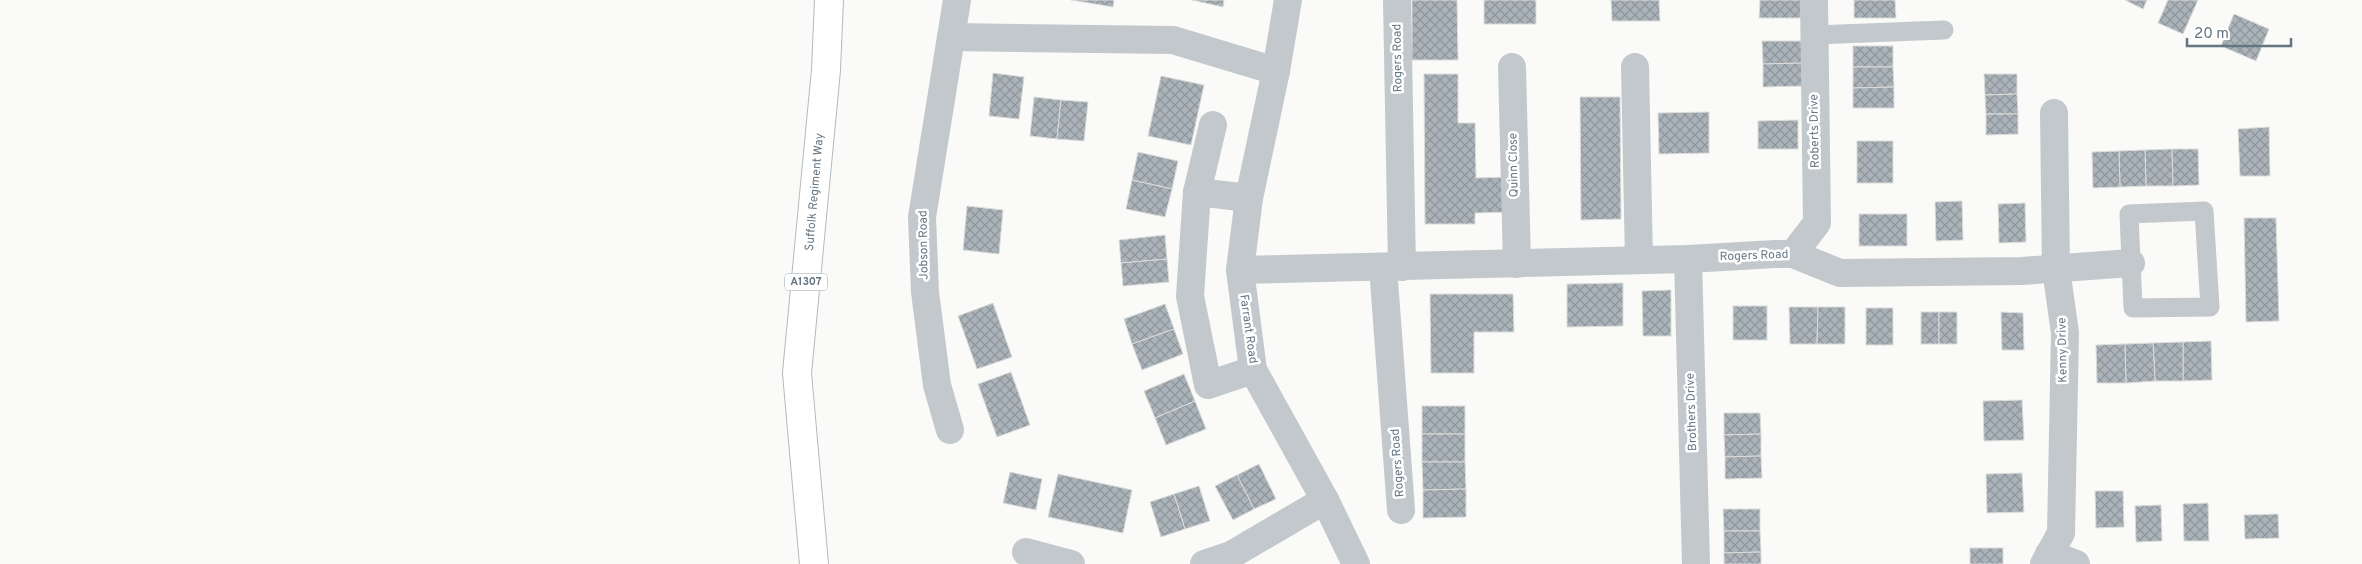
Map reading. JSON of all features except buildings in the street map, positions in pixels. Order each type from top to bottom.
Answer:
[{"type":"main road","name":"Suffolk Regiment Way","points":[[814,564],[797,373],[826,70],[829,0]]},
{"type":"street","name":"Jobson Road","points":[[950,430],[935,375],[925,292],[922,217],[956,0]]},
{"type":"street","name":"Farrant Road","points":[[1288,0],[1276,71],[1249,198],[1240,270],[1253,370],[1325,500],[1356,564]]},
{"type":"street","name":"Rogers Road","points":[[1397,0],[1393,267],[1401,510]]},
{"type":"street","name":"Roberts Drive","points":[[1793,254],[1817,223],[1814,0]]},
{"type":"street","points":[[951,37],[1173,40],[1276,71]]},
{"type":"street","name":"Quinn Close","points":[[1512,67],[1517,264]]},
{"type":"street","points":[[1635,67],[1640,260]]},
{"type":"street","name":"Kenny Drive","points":[[2054,113],[2056,269],[2065,333],[2061,533],[2047,559],[2076,564]]},
{"type":"street","points":[[1213,125],[1197,192],[1190,296],[1208,385],[1253,370]]},
{"type":"street","points":[[1197,192],[1249,198]]},
{"type":"street","name":"Rogers Road","points":[[1240,270],[1517,264],[1793,254],[1840,273],[2056,269],[2131,263]]},
{"type":"street","name":"Brothers Drive","points":[[1688,259],[1696,564]]},
{"type":"street","points":[[1204,564],[1231,554],[1325,500]]},
{"type":"street","points":[[1026,552],[1072,564]]},
{"type":"lane","points":[[1814,35],[1944,30]]},
{"type":"lane","points":[[2204,211],[2210,307],[2133,308],[2131,263],[2129,214],[2204,211]]}]
